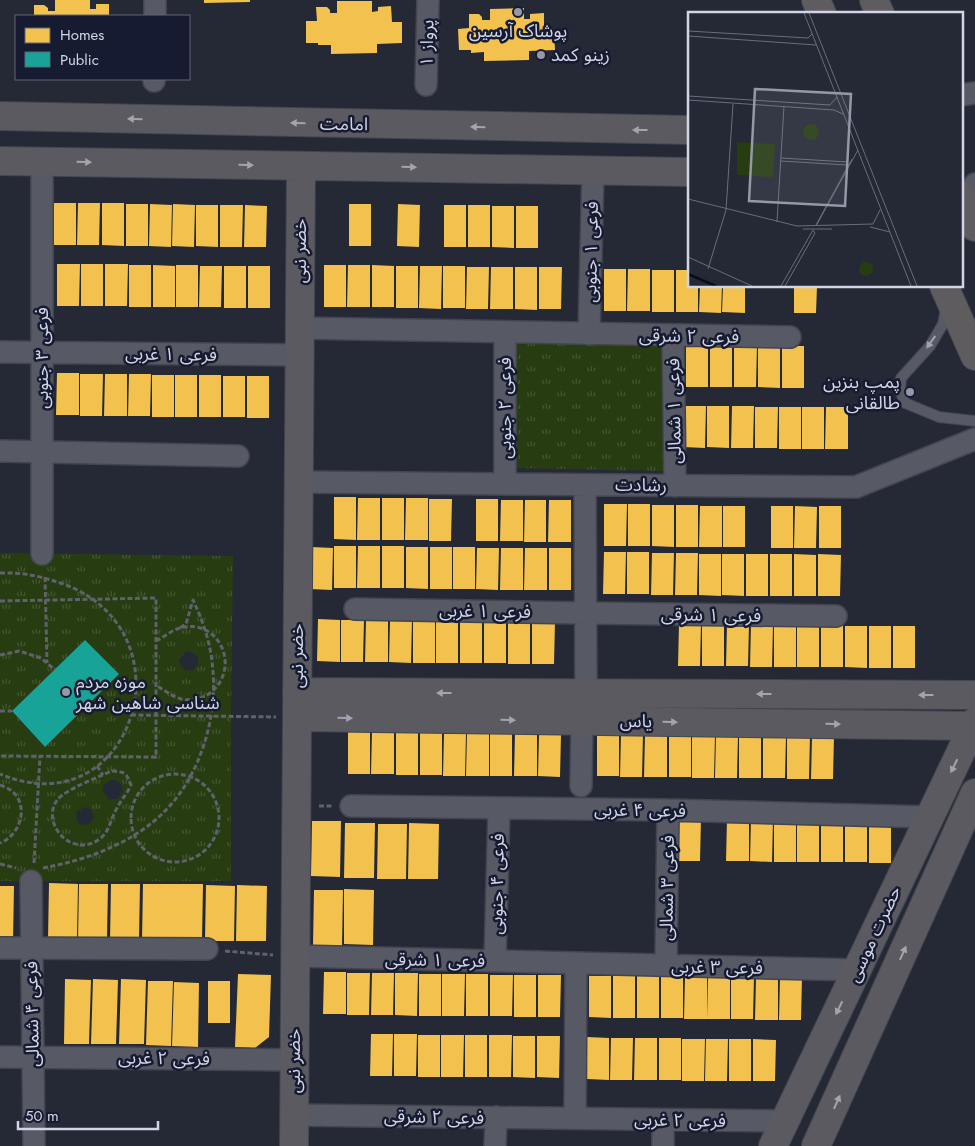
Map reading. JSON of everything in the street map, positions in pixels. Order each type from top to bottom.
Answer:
[{"type":"main road","points":[[816,0],[821,12]]},
{"type":"main road","points":[[874,0],[879,12]]},
{"type":"main road","points":[[946,292],[975,356]]},
{"type":"street","points":[[155,0],[155,15]]},
{"type":"street","name":"پرواز ۱","points":[[426,85],[428,0]]},
{"type":"street","points":[[962,95],[975,93]]},
{"type":"street","name":"امامت","points":[[0,116],[688,130]]},
{"type":"street","points":[[0,161],[688,172]]},
{"type":"street","name":"فرعی ۳ جنوبی","points":[[42,162],[42,554]]},
{"type":"street","name":"خضر نبی","points":[[294,1146],[301,166]]},
{"type":"street","name":"فرعی ۱ جنوبی","points":[[588,334],[592,170]]},
{"type":"street","name":"فرعی ۲ شرقی","points":[[299,328],[790,338]]},
{"type":"street","name":"فرعی ۲ جنوبی","points":[[505,333],[505,484]]},
{"type":"street","name":"فرعی ۱ شمالی","points":[[673,336],[675,486]]},
{"type":"street","points":[[0,352],[42,353]]},
{"type":"street","name":"فرعی ۱ غربی","points":[[42,353],[299,355]]},
{"type":"street","name":"رشادت","points":[[298,482],[856,487],[975,439]]},
{"type":"street","points":[[0,451],[238,456]]},
{"type":"street","points":[[585,485],[586,694]]},
{"type":"street","name":"فرعی ۱ غربی","points":[[355,609],[586,613]]},
{"type":"street","name":"فرعی ۱ شرقی","points":[[586,613],[836,616]]},
{"type":"street","name":"یاس","points":[[297,704],[586,694],[975,695]]},
{"type":"street","name":"یاس","points":[[297,704],[582,721],[974,724]]},
{"type":"street","points":[[581,786],[582,721]]},
{"type":"street","name":"حضرت موسی","points":[[773,1146],[974,724]]},
{"type":"street","name":"حضرت موسی","points":[[816,1146],[975,792]]},
{"type":"street","name":"فرعی ۴ غربی","points":[[351,806],[668,810],[929,817]]},
{"type":"street","name":"فرعی ۴ جنوبی","points":[[495,961],[499,808]]},
{"type":"street","name":"فرعی ۳ شمالی","points":[[666,965],[668,810]]},
{"type":"street","name":"فرعی ۴ شمالی","points":[[34,1146],[31,949],[35,873]]},
{"type":"street","points":[[0,948],[207,949]]},
{"type":"street","name":"فرعی ۱ شرقی","points":[[295,956],[576,963]]},
{"type":"street","points":[[575,1118],[576,963]]},
{"type":"street","name":"فرعی ۳ غربی","points":[[576,963],[857,970]]},
{"type":"street","points":[[0,1057],[33,1057]]},
{"type":"street","name":"فرعی ۲ غربی","points":[[33,1057],[294,1060]]},
{"type":"street","name":"فرعی ۲ شرقی","points":[[294,1115],[575,1118]]},
{"type":"street","points":[[496,1118],[496,1146]]},
{"type":"street","name":"فرعی ۲ غربی","points":[[575,1118],[785,1121]]},
{"type":"street","points":[[663,1120],[663,1146]]},
{"type":"lane","points":[[946,292],[943,324],[930,346],[901,378],[900,390],[905,403],[915,408],[939,417],[975,421]]},
{"type":"path","points":[[0,574],[17,573],[45,577],[78,590],[106,610],[129,643],[135,663],[137,682],[134,709],[125,732],[109,757],[97,766],[72,780],[38,784],[19,782],[0,774]]},
{"type":"path","points":[[45,577],[48,663]]},
{"type":"path","points":[[0,601],[156,598],[156,758],[0,756]]},
{"type":"path","points":[[40,756],[35,873],[106,850],[133,835],[166,810],[190,777],[202,748],[211,716],[214,690],[212,661],[205,630],[193,600],[186,624],[156,641]]},
{"type":"path","points":[[156,686],[181,698],[193,699],[204,697],[222,681],[226,670],[226,657],[222,646],[215,636],[205,630],[193,627],[180,628]]},
{"type":"path","points":[[0,655],[19,651],[41,658],[55,670]]},
{"type":"path","points":[[131,715],[211,716],[297,704]]},
{"type":"path","points":[[0,712],[12,711]]},
{"type":"path","points":[[97,766],[102,775]]},
{"type":"path","points":[[112,771],[123,772],[128,776],[131,785],[128,793],[100,838],[92,843],[81,846],[70,844],[55,828],[53,807],[59,798],[71,790],[102,775],[112,771]]},
{"type":"path","points":[[176,774],[190,777],[203,784],[212,795],[218,808],[219,823],[215,837],[207,849],[195,858],[181,862],[166,862],[152,857],[141,848],[133,835],[130,821],[132,806],[138,793],[148,783],[161,776],[176,774]]},
{"type":"path","points":[[0,785],[15,795],[21,808],[20,821],[14,834],[0,843]]},
{"type":"path","points":[[296,806],[351,806]]},
{"type":"path","points":[[207,949],[295,956]]},
{"type":"green space","points":[[516,342],[666,344],[664,471],[515,468]]},
{"type":"green space","points":[[0,553],[233,556],[231,881],[0,881]],"holes":[[[85,640],[119,674],[45,747],[12,712]],[[190,651],[198,657],[198,662],[194,669],[187,670],[181,665],[179,660],[185,652]],[[110,780],[115,780],[121,784],[123,791],[117,799],[110,799],[103,792],[103,786]],[[85,807],[91,809],[94,817],[89,824],[78,823],[77,811]]]},
{"type":"building: Homes","points":[[55,0],[90,0],[90,9],[96,9],[96,4],[109,4],[109,15],[34,15],[34,5],[44,5],[48,8],[48,11],[55,11]]},
{"type":"building: Homes","points":[[204,0],[250,0],[250,2],[204,3]]},
{"type":"building: Homes","points":[[337,1],[372,1],[372,12],[378,11],[378,7],[391,6],[392,22],[402,22],[402,43],[377,44],[377,53],[331,54],[331,45],[306,43],[306,21],[317,21],[316,7],[327,7],[330,13],[337,13]]},
{"type":"building: Homes","points":[[524,8],[524,19],[530,19],[530,14],[544,13],[544,29],[554,28],[555,50],[529,51],[529,60],[484,61],[484,52],[471,53],[471,50],[459,50],[458,29],[469,28],[469,14],[479,14],[482,20],[490,20],[490,9]]},
{"type":"building: Homes","points":[[54,203],[76,203],[76,245],[54,245]]},
{"type":"building: Homes","points":[[78,203],[100,203],[99,245],[77,245]]},
{"type":"building: Homes","points":[[102,203],[124,203],[124,246],[102,245]]},
{"type":"building: Homes","points":[[126,204],[148,204],[148,246],[126,246]]},
{"type":"building: Homes","points":[[150,204],[172,205],[171,247],[149,246]]},
{"type":"building: Homes","points":[[173,204],[195,205],[194,247],[172,246]]},
{"type":"building: Homes","points":[[349,204],[371,204],[371,246],[349,246]]},
{"type":"building: Homes","points":[[398,204],[420,205],[419,247],[397,246]]},
{"type":"building: Homes","points":[[196,205],[218,205],[218,247],[196,246]]},
{"type":"building: Homes","points":[[220,205],[243,205],[242,247],[220,247]]},
{"type":"building: Homes","points":[[245,205],[267,206],[266,247],[244,247]]},
{"type":"building: Homes","points":[[444,205],[466,205],[466,247],[444,247]]},
{"type":"building: Homes","points":[[468,205],[490,205],[490,247],[468,247]]},
{"type":"building: Homes","points":[[492,206],[514,206],[514,248],[492,247]]},
{"type":"building: Homes","points":[[516,206],[538,206],[538,248],[516,248]]},
{"type":"building: Homes","points":[[57,264],[80,264],[79,306],[57,306]]},
{"type":"building: Homes","points":[[81,264],[103,264],[103,306],[81,306]]},
{"type":"building: Homes","points":[[105,264],[128,264],[127,306],[105,306]]},
{"type":"building: Homes","points":[[129,265],[151,265],[151,307],[129,307]]},
{"type":"building: Homes","points":[[153,265],[175,266],[175,307],[153,307]]},
{"type":"building: Homes","points":[[176,265],[198,265],[198,307],[176,307]]},
{"type":"building: Homes","points":[[324,265],[346,265],[346,307],[324,307]]},
{"type":"building: Homes","points":[[348,265],[370,265],[370,307],[347,307]]},
{"type":"building: Homes","points":[[372,265],[394,266],[394,307],[372,307]]},
{"type":"building: Homes","points":[[200,266],[222,266],[221,307],[199,307]]},
{"type":"building: Homes","points":[[224,266],[246,266],[246,308],[224,308]]},
{"type":"building: Homes","points":[[248,266],[270,266],[270,308],[248,308]]},
{"type":"building: Homes","points":[[396,266],[418,266],[418,308],[396,308]]},
{"type":"building: Homes","points":[[420,266],[442,266],[441,309],[419,308]]},
{"type":"building: Homes","points":[[443,266],[465,266],[465,308],[443,308]]},
{"type":"building: Homes","points":[[467,267],[489,267],[488,309],[466,309]]},
{"type":"building: Homes","points":[[491,267],[513,267],[513,309],[490,309]]},
{"type":"building: Homes","points":[[515,267],[537,267],[537,310],[515,309]]},
{"type":"building: Homes","points":[[539,267],[562,267],[561,309],[539,309]]},
{"type":"building: Homes","points":[[604,269],[626,269],[626,311],[604,311]]},
{"type":"building: Homes","points":[[628,269],[650,269],[650,311],[627,311]]},
{"type":"building: Homes","points":[[652,270],[674,270],[674,312],[652,312]]},
{"type":"building: Homes","points":[[676,270],[688,270],[688,288],[698,288],[698,312],[676,312]]},
{"type":"building: Homes","points":[[700,288],[722,288],[721,313],[699,312]]},
{"type":"building: Homes","points":[[723,288],[745,288],[745,313],[722,312]]},
{"type":"building: Homes","points":[[794,288],[817,288],[816,313],[794,313]]},
{"type":"building: Homes","points":[[686,344],[708,345],[708,387],[686,387]]},
{"type":"building: Homes","points":[[710,345],[732,345],[732,387],[710,387]]},
{"type":"building: Homes","points":[[734,345],[757,345],[756,387],[734,387]]},
{"type":"building: Homes","points":[[758,345],[780,346],[780,388],[758,387]]},
{"type":"building: Homes","points":[[782,346],[804,346],[804,388],[782,388]]},
{"type":"building: Homes","points":[[57,373],[79,373],[79,415],[56,415]]},
{"type":"building: Homes","points":[[80,374],[103,374],[102,416],[80,416]]},
{"type":"building: Homes","points":[[105,374],[127,374],[127,416],[104,416]]},
{"type":"building: Homes","points":[[129,374],[151,374],[150,416],[128,416]]},
{"type":"building: Homes","points":[[152,375],[174,375],[174,417],[152,417]]},
{"type":"building: Homes","points":[[175,375],[197,375],[197,417],[175,417]]},
{"type":"building: Homes","points":[[199,375],[221,375],[221,417],[199,417]]},
{"type":"building: Homes","points":[[223,376],[245,376],[245,417],[223,417]]},
{"type":"building: Homes","points":[[247,376],[269,376],[269,418],[247,418]]},
{"type":"building: Homes","points":[[684,406],[706,406],[705,448],[683,447]]},
{"type":"building: Homes","points":[[707,406],[729,406],[729,448],[707,447]]},
{"type":"building: Homes","points":[[732,406],[754,406],[753,448],[731,448]]},
{"type":"building: Homes","points":[[755,407],[778,407],[777,448],[755,448]]},
{"type":"building: Homes","points":[[779,407],[801,407],[801,449],[779,449]]},
{"type":"building: Homes","points":[[802,407],[824,407],[824,449],[802,449]]},
{"type":"building: Homes","points":[[826,407],[848,407],[848,449],[825,449]]},
{"type":"building: Homes","points":[[334,497],[356,497],[356,540],[334,539]]},
{"type":"building: Homes","points":[[358,498],[380,498],[380,540],[357,540]]},
{"type":"building: Homes","points":[[382,498],[404,498],[404,540],[382,540]]},
{"type":"building: Homes","points":[[406,498],[428,498],[428,540],[405,540]]},
{"type":"building: Homes","points":[[429,499],[452,499],[451,541],[429,541]]},
{"type":"building: Homes","points":[[476,499],[498,499],[498,541],[476,541]]},
{"type":"building: Homes","points":[[501,500],[523,500],[523,541],[500,541]]},
{"type":"building: Homes","points":[[525,500],[546,500],[546,542],[524,542]]},
{"type":"building: Homes","points":[[549,500],[571,500],[571,542],[548,542]]},
{"type":"building: Homes","points":[[604,504],[627,504],[626,546],[604,546]]},
{"type":"building: Homes","points":[[628,504],[650,504],[650,546],[628,546]]},
{"type":"building: Homes","points":[[652,505],[674,505],[674,547],[652,546]]},
{"type":"building: Homes","points":[[676,505],[698,505],[698,547],[676,547]]},
{"type":"building: Homes","points":[[700,506],[722,506],[722,547],[699,547]]},
{"type":"building: Homes","points":[[723,506],[745,506],[745,547],[723,547]]},
{"type":"building: Homes","points":[[771,506],[793,506],[793,548],[771,548]]},
{"type":"building: Homes","points":[[795,506],[817,507],[816,548],[794,548]]},
{"type":"building: Homes","points":[[819,506],[841,506],[841,548],[819,548]]},
{"type":"building: Homes","points":[[334,546],[356,546],[356,588],[334,588]]},
{"type":"building: Homes","points":[[358,546],[380,546],[380,588],[357,588]]},
{"type":"building: Homes","points":[[382,546],[404,546],[404,588],[382,588]]},
{"type":"building: Homes","points":[[311,547],[333,548],[332,590],[310,589]]},
{"type":"building: Homes","points":[[406,547],[428,547],[428,589],[406,588]]},
{"type":"building: Homes","points":[[430,547],[452,547],[452,589],[430,589]]},
{"type":"building: Homes","points":[[453,547],[475,547],[475,589],[453,589]]},
{"type":"building: Homes","points":[[477,548],[499,548],[498,590],[476,589]]},
{"type":"building: Homes","points":[[501,548],[523,548],[523,590],[500,590]]},
{"type":"building: Homes","points":[[525,548],[547,548],[547,590],[524,590]]},
{"type":"building: Homes","points":[[549,548],[571,548],[571,590],[549,590]]},
{"type":"building: Homes","points":[[604,552],[626,552],[625,594],[603,594]]},
{"type":"building: Homes","points":[[627,552],[649,552],[649,594],[627,594]]},
{"type":"building: Homes","points":[[652,553],[674,553],[673,595],[651,595]]},
{"type":"building: Homes","points":[[676,553],[698,553],[697,595],[675,595]]},
{"type":"building: Homes","points":[[699,554],[721,554],[721,596],[699,595]]},
{"type":"building: Homes","points":[[722,554],[744,554],[744,596],[722,595]]},
{"type":"building: Homes","points":[[746,554],[768,554],[768,596],[746,596]]},
{"type":"building: Homes","points":[[770,554],[792,554],[792,596],[770,596]]},
{"type":"building: Homes","points":[[794,554],[816,555],[816,596],[794,596]]},
{"type":"building: Homes","points":[[818,554],[841,555],[840,596],[818,596]]},
{"type":"building: Homes","points":[[318,619],[340,620],[340,662],[317,661]]},
{"type":"building: Homes","points":[[341,620],[364,620],[363,662],[341,662]]},
{"type":"building: Homes","points":[[366,620],[388,620],[388,662],[365,662]]},
{"type":"building: Homes","points":[[390,620],[412,620],[411,663],[389,662]]},
{"type":"building: Homes","points":[[413,621],[435,621],[435,663],[413,663]]},
{"type":"building: Homes","points":[[436,621],[458,621],[458,663],[436,663]]},
{"type":"building: Homes","points":[[460,621],[482,621],[482,663],[460,663]]},
{"type":"building: Homes","points":[[484,622],[506,622],[506,663],[484,663]]},
{"type":"building: Homes","points":[[508,622],[530,622],[530,664],[508,664]]},
{"type":"building: Homes","points":[[532,622],[555,622],[554,664],[532,664]]},
{"type":"building: Homes","points":[[679,624],[701,624],[700,666],[678,666]]},
{"type":"building: Homes","points":[[702,624],[724,624],[724,666],[702,666]]},
{"type":"building: Homes","points":[[727,624],[749,624],[748,666],[726,666]]},
{"type":"building: Homes","points":[[751,624],[773,625],[772,667],[750,667]]},
{"type":"building: Homes","points":[[774,625],[796,625],[796,667],[774,667]]},
{"type":"building: Homes","points":[[797,625],[819,625],[819,667],[797,667]]},
{"type":"building: Homes","points":[[821,625],[843,625],[843,667],[821,667]]},
{"type":"building: Homes","points":[[845,626],[867,626],[867,668],[845,667]]},
{"type":"building: Homes","points":[[869,626],[891,626],[891,668],[869,668]]},
{"type":"building: Homes","points":[[893,626],[915,626],[915,668],[893,668]]},
{"type":"building: Homes","points":[[348,732],[370,732],[370,774],[348,774]]},
{"type":"building: Homes","points":[[372,732],[394,733],[394,774],[371,774]]},
{"type":"building: Homes","points":[[396,733],[418,733],[418,775],[396,775]]},
{"type":"building: Homes","points":[[420,733],[442,733],[442,775],[420,775]]},
{"type":"building: Homes","points":[[444,734],[466,734],[465,776],[443,776]]},
{"type":"building: Homes","points":[[467,734],[489,734],[489,776],[466,776]]},
{"type":"building: Homes","points":[[490,734],[512,734],[512,776],[490,776]]},
{"type":"building: Homes","points":[[515,734],[537,734],[537,776],[514,776]]},
{"type":"building: Homes","points":[[597,734],[619,734],[619,776],[597,776]]},
{"type":"building: Homes","points":[[539,735],[561,735],[560,777],[538,776]]},
{"type":"building: Homes","points":[[621,735],[643,735],[642,777],[620,777]]},
{"type":"building: Homes","points":[[645,735],[667,735],[667,777],[644,777]]},
{"type":"building: Homes","points":[[669,735],[691,735],[691,777],[669,777]]},
{"type":"building: Homes","points":[[692,736],[715,736],[714,778],[692,778]]},
{"type":"building: Homes","points":[[716,736],[738,736],[737,778],[715,778]]},
{"type":"building: Homes","points":[[739,736],[761,736],[761,778],[739,778]]},
{"type":"building: Homes","points":[[763,736],[786,737],[785,778],[763,778]]},
{"type":"building: Homes","points":[[787,737],[810,737],[809,779],[787,779]]},
{"type":"building: Homes","points":[[812,737],[834,737],[833,779],[811,779]]},
{"type":"building: Homes","points":[[679,818],[701,819],[700,861],[678,861]]},
{"type":"building: Homes","points":[[727,819],[749,819],[749,861],[726,861]]},
{"type":"building: Homes","points":[[751,819],[773,820],[772,862],[750,861]]},
{"type":"building: Homes","points":[[774,820],[796,820],[796,862],[774,862]]},
{"type":"building: Homes","points":[[797,820],[819,820],[819,862],[797,862]]},
{"type":"building: Homes","points":[[821,820],[843,820],[843,862],[821,862]]},
{"type":"building: Homes","points":[[312,821],[341,821],[340,877],[311,876]]},
{"type":"building: Homes","points":[[845,821],[867,821],[867,862],[845,862]]},
{"type":"building: Homes","points":[[869,821],[891,821],[891,863],[869,863]]},
{"type":"building: Homes","points":[[345,823],[375,823],[374,878],[344,878]]},
{"type":"building: Homes","points":[[409,823],[439,824],[438,879],[408,879]]},
{"type":"building: Homes","points":[[378,824],[407,824],[406,879],[377,879]]},
{"type":"building: Homes","points":[[49,883],[78,884],[77,939],[48,939]]},
{"type":"building: Homes","points":[[79,884],[108,884],[107,940],[78,939]]},
{"type":"building: Homes","points":[[111,884],[140,884],[139,940],[110,940]]},
{"type":"building: Homes","points":[[143,884],[203,884],[202,940],[142,939]]},
{"type":"building: Homes","points":[[206,885],[235,886],[234,941],[205,941]]},
{"type":"building: Homes","points":[[237,885],[267,886],[266,941],[236,941]]},
{"type":"building: Homes","points":[[0,886],[14,886],[13,942],[0,942]]},
{"type":"building: Homes","points":[[344,889],[374,890],[373,945],[344,944]]},
{"type":"building: Homes","points":[[314,890],[343,890],[342,946],[313,945]]},
{"type":"building: Homes","points":[[324,972],[346,972],[346,1014],[323,1014]]},
{"type":"building: Homes","points":[[347,973],[370,973],[369,1015],[347,1015]]},
{"type":"building: Homes","points":[[372,973],[394,973],[393,1015],[371,1015]]},
{"type":"building: Homes","points":[[395,973],[418,973],[417,1016],[395,1015]]},
{"type":"building: Homes","points":[[238,974],[271,975],[269,1037],[255,1048],[235,1047]]},
{"type":"building: Homes","points":[[419,974],[441,974],[441,1016],[419,1016]]},
{"type":"building: Homes","points":[[442,974],[465,974],[464,1016],[442,1016]]},
{"type":"building: Homes","points":[[466,974],[488,974],[488,1016],[466,1016]]},
{"type":"building: Homes","points":[[490,975],[513,975],[512,1016],[490,1016]]},
{"type":"building: Homes","points":[[514,975],[536,975],[536,1017],[514,1017]]},
{"type":"building: Homes","points":[[538,975],[561,975],[560,1017],[538,1017]]},
{"type":"building: Homes","points":[[589,976],[611,976],[611,1018],[589,1017]]},
{"type":"building: Homes","points":[[613,976],[635,976],[635,1018],[613,1018]]},
{"type":"building: Homes","points":[[637,976],[659,976],[659,1018],[637,1018]]},
{"type":"building: Homes","points":[[661,976],[683,977],[683,1018],[661,1018]]},
{"type":"building: Homes","points":[[685,977],[707,977],[707,1019],[684,1019]]},
{"type":"building: Homes","points":[[708,977],[730,977],[730,1019],[707,1019]]},
{"type":"building: Homes","points":[[731,977],[754,977],[753,1019],[731,1019]]},
{"type":"building: Homes","points":[[756,978],[778,978],[778,1020],[755,1020]]},
{"type":"building: Homes","points":[[780,978],[802,978],[801,1020],[779,1020]]},
{"type":"building: Homes","points":[[65,979],[91,980],[89,1044],[64,1044]]},
{"type":"building: Homes","points":[[93,979],[118,980],[116,1044],[91,1044]]},
{"type":"building: Homes","points":[[121,979],[146,980],[144,1044],[119,1044]]},
{"type":"building: Homes","points":[[148,981],[173,981],[171,1046],[146,1045]]},
{"type":"building: Homes","points":[[208,981],[230,981],[230,1023],[208,1023]]},
{"type":"building: Homes","points":[[174,982],[199,983],[198,1047],[172,1046]]},
{"type":"building: Homes","points":[[371,1034],[393,1034],[392,1076],[370,1076]]},
{"type":"building: Homes","points":[[394,1034],[417,1034],[416,1076],[394,1076]]},
{"type":"building: Homes","points":[[418,1035],[440,1035],[440,1077],[418,1077]]},
{"type":"building: Homes","points":[[441,1035],[464,1035],[463,1077],[441,1077]]},
{"type":"building: Homes","points":[[465,1035],[487,1035],[487,1077],[465,1077]]},
{"type":"building: Homes","points":[[489,1035],[512,1035],[511,1077],[489,1077]]},
{"type":"building: Homes","points":[[513,1036],[535,1036],[535,1078],[513,1077]]},
{"type":"building: Homes","points":[[537,1036],[560,1036],[559,1078],[537,1077]]},
{"type":"building: Homes","points":[[587,1037],[609,1038],[609,1080],[587,1079]]},
{"type":"building: Homes","points":[[611,1038],[633,1038],[632,1080],[610,1080]]},
{"type":"building: Homes","points":[[635,1038],[657,1038],[657,1080],[634,1080]]},
{"type":"building: Homes","points":[[659,1038],[681,1038],[681,1080],[659,1080]]},
{"type":"building: Homes","points":[[682,1039],[705,1039],[704,1081],[682,1081]]},
{"type":"building: Homes","points":[[706,1039],[728,1039],[727,1081],[705,1081]]},
{"type":"building: Homes","points":[[729,1039],[751,1039],[751,1081],[729,1081]]},
{"type":"building: Homes","points":[[753,1039],[776,1040],[775,1081],[753,1081]]},
{"type":"building: Public","name":"موزه مردم شناسی شاهین شهر","points":[[85,640],[119,674],[45,747],[12,711]]},
{"type":"place","name":"پوشاک آرسین","points":[[518,12]]},
{"type":"place","name":"زینو کمد","points":[[541,55]]},
{"type":"place","name":"پمپ بنزین طالقانی","points":[[910,392]]},
{"type":"place","name":"موزه مردم شناسی شاهین شهر","points":[[66,692]]}]
